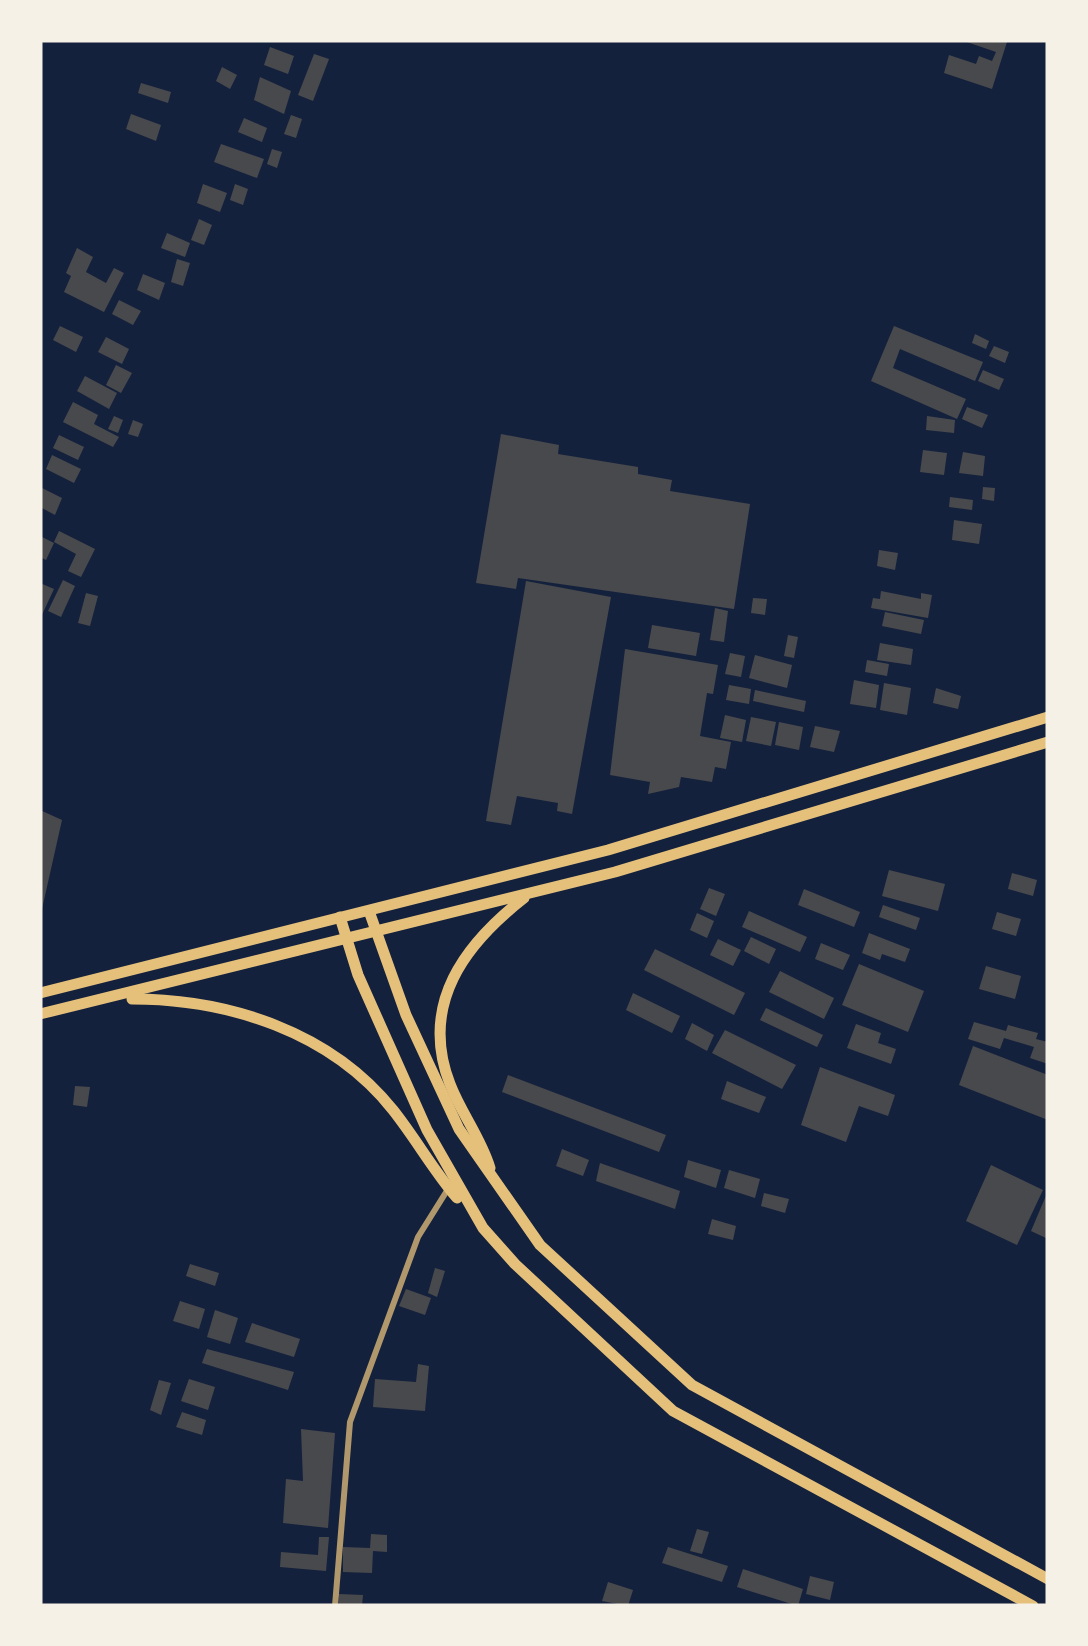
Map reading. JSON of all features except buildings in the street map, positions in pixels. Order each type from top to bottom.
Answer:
[{"type":"main road","points":[[44,992],[608,850],[1048,717]]},
{"type":"main road","points":[[42,1014],[530,894],[1048,742]]},
{"type":"main road","points":[[496,1186],[486,1154],[450,1084],[441,1024],[462,958],[476,939],[530,894]]},
{"type":"main road","points":[[369,911],[430,1070],[459,1129],[540,1245],[692,1386],[1048,1578]]},
{"type":"main road","points":[[340,918],[380,1030],[427,1130],[483,1228]]},
{"type":"main road","points":[[108,999],[203,1004],[246,1013],[311,1043],[392,1108],[448,1188],[515,1264],[673,1411],[1033,1606]]},
{"type":"street","points":[[336,1606],[350,1422],[418,1237],[448,1188]]}]
